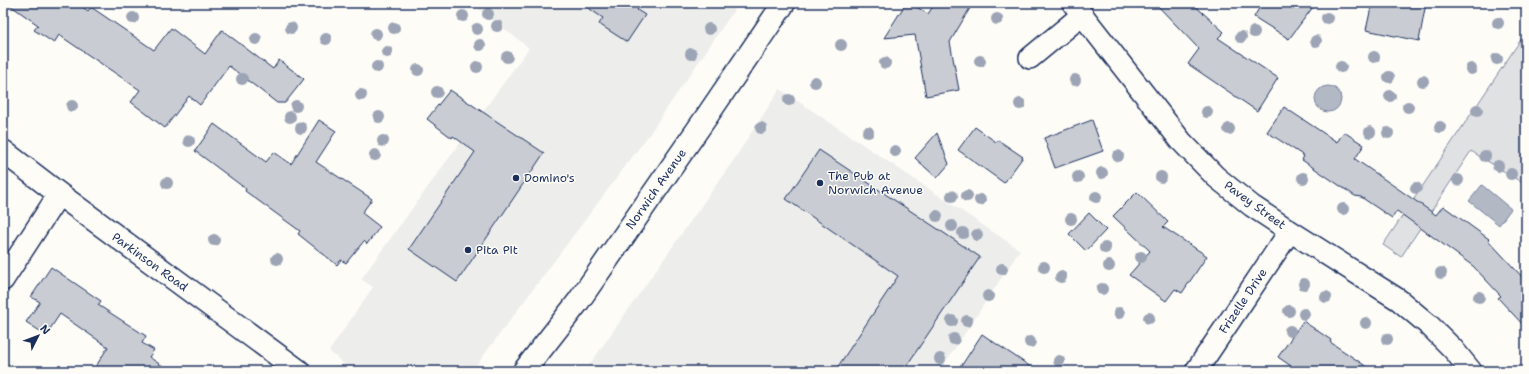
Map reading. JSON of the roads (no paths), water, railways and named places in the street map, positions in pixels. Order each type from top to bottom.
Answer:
[{"type":"main road","name":"Norwich Avenue","points":[[524,371],[578,302],[708,116],[784,3]]},
{"type":"main road","name":"Parkinson Road","points":[[3,151],[299,371]]},
{"type":"street","points":[[1030,58],[1078,9]]},
{"type":"street","name":"Pavey Street","points":[[1078,9],[1181,141],[1216,177],[1252,206],[1399,300],[1430,326],[1453,349],[1471,371]]},
{"type":"street","points":[[3,280],[59,194]]},
{"type":"street","name":"Frizelle Drive","points":[[1196,371],[1290,231]]},
{"type":"place","name":"Domino's","points":[[516,178]]},
{"type":"place","name":"The Pub at Norwich Avenue","points":[[820,183]]},
{"type":"place","name":"Pita Pit","points":[[468,250]]}]
